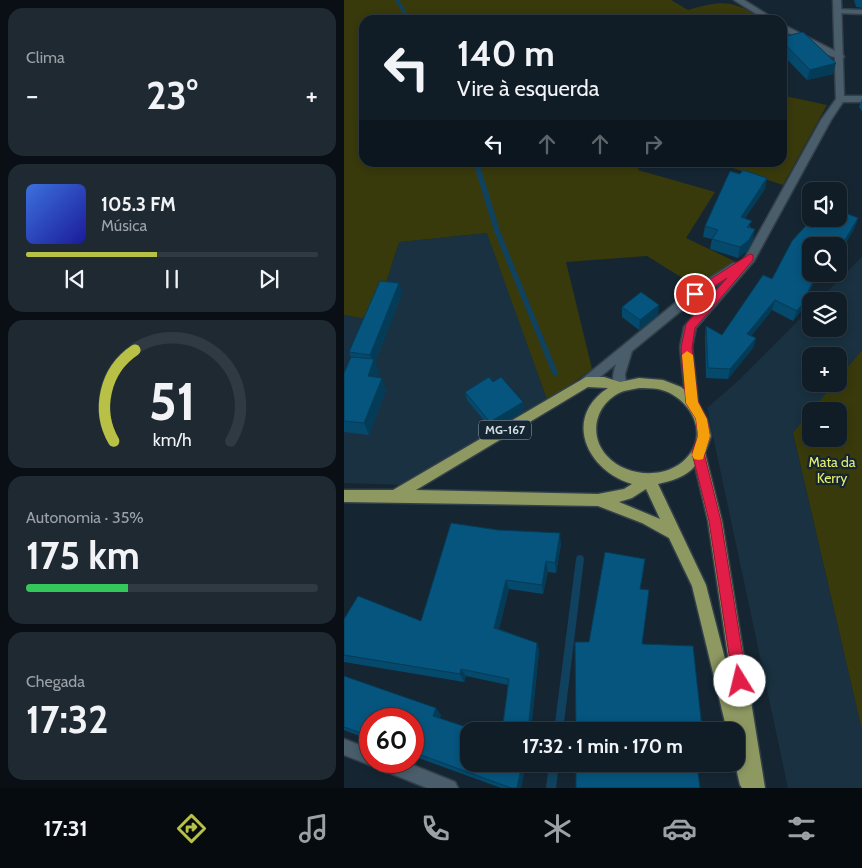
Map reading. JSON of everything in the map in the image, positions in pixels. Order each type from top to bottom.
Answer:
[{"type":"main road","points":[[586,382],[604,382],[620,388]]},
{"type":"main road","name":"MG-167","points":[[394,496],[586,382]]},
{"type":"main road","points":[[639,383],[659,384],[677,391],[692,403],[701,419],[704,436],[698,453],[686,467],[669,476],[649,480],[629,477],[611,469],[598,456],[590,440],[589,424],[594,409],[605,396],[620,388],[639,383]]},
{"type":"main road","points":[[698,453],[715,521],[756,788]]},
{"type":"main road","points":[[344,496],[598,500],[627,494],[649,480]]},
{"type":"main road","points":[[649,480],[676,534],[698,585],[733,722]]},
{"type":"main road","points":[[598,500],[647,519],[676,534]]},
{"type":"main road","points":[[745,772],[749,788]]},
{"type":"street","points":[[738,0],[764,15]]},
{"type":"street","points":[[692,403],[686,348],[690,327],[750,258],[826,120],[840,100],[838,0]]},
{"type":"street","points":[[837,11],[862,12]]},
{"type":"street","points":[[787,29],[816,46],[840,57]]},
{"type":"street","points":[[840,100],[862,99]]},
{"type":"street","name":"MG-167","points":[[586,382],[695,294],[750,258]]},
{"type":"street","points":[[620,388],[619,374],[627,349]]},
{"type":"street","points":[[344,747],[359,753]]},
{"type":"street","points":[[411,773],[449,788]]},
{"type":"shaded area","points":[[488,233],[548,402],[406,485],[344,483],[344,315],[372,320],[399,242]]},
{"type":"shaded area","points":[[862,257],[862,350],[847,368],[847,347],[802,347],[802,392],[827,392],[819,402],[802,402],[802,423],[793,434],[862,730],[862,788],[788,788],[707,408],[738,381],[802,317],[802,337],[847,337],[847,292],[827,292],[837,282],[847,282],[847,272]]},
{"type":"green space","points":[[344,0],[671,0],[688,10],[719,3],[734,5],[756,15],[359,15],[359,167],[639,167],[638,170],[715,192],[686,238],[734,261],[697,287],[647,256],[566,262],[592,369],[548,402],[487,233],[399,242],[372,320],[344,315]]},
{"type":"green space","points":[[787,96],[827,105],[783,185],[730,167],[787,167]]},
{"type":"green space","name":"Mata da Kerry","points":[[862,350],[862,730],[793,433],[802,422],[802,447],[847,447],[847,402],[819,402],[827,392],[847,392],[847,368]]},
{"type":"building","points":[[803,32],[836,63],[810,70],[787,46],[787,36]]},
{"type":"building","points":[[743,170],[767,178],[741,217],[752,221],[747,227],[755,229],[749,240],[740,247],[712,239],[718,230],[705,226],[730,171],[740,174]]},
{"type":"building","points":[[847,214],[858,218],[847,237],[802,237],[802,282],[812,282],[808,292],[802,292],[802,305],[797,311],[775,300],[747,334],[756,338],[730,369],[708,368],[706,326],[722,335],[763,275],[772,279],[792,241],[805,227],[847,227]]},
{"type":"building","points":[[380,281],[399,283],[370,355],[349,352]]},
{"type":"building","points":[[641,292],[659,305],[640,320],[622,307]]},
{"type":"building","points":[[351,357],[374,359],[368,376],[382,378],[364,423],[344,421],[344,373]]},
{"type":"building","points":[[489,377],[493,382],[501,377],[523,402],[490,422],[465,392]]},
{"type":"building","points":[[451,523],[498,530],[560,533],[555,563],[546,561],[542,585],[506,580],[494,628],[537,643],[529,722],[503,722],[509,679],[461,669],[460,674],[344,655],[344,619],[358,596],[421,621]]},
{"type":"building","points":[[605,552],[645,559],[640,589],[649,590],[642,644],[693,646],[701,722],[576,722],[575,642],[589,642]]},
{"type":"building","points":[[344,676],[436,708],[433,716],[460,725],[460,769],[424,756],[424,708],[359,708],[359,732],[344,727]]},
{"type":"building","points":[[467,772],[520,772],[517,788],[511,788]]},
{"type":"building","points":[[576,772],[698,772],[700,788],[576,788]]},
{"type":"waterway","points":[[397,0],[406,15]]},
{"type":"waterway","points":[[478,167],[497,231],[555,373]]},
{"type":"waterway","points":[[559,722],[580,559]]},
{"type":"waterway","points":[[551,788],[553,772]]},
{"type":"slow traffic","points":[[687,355],[692,403],[701,419],[704,436],[699,455]]},
{"type":"route","points":[[695,294],[750,258],[690,327],[686,348],[692,403],[701,419],[704,436],[698,453],[715,521],[740,681]]}]
